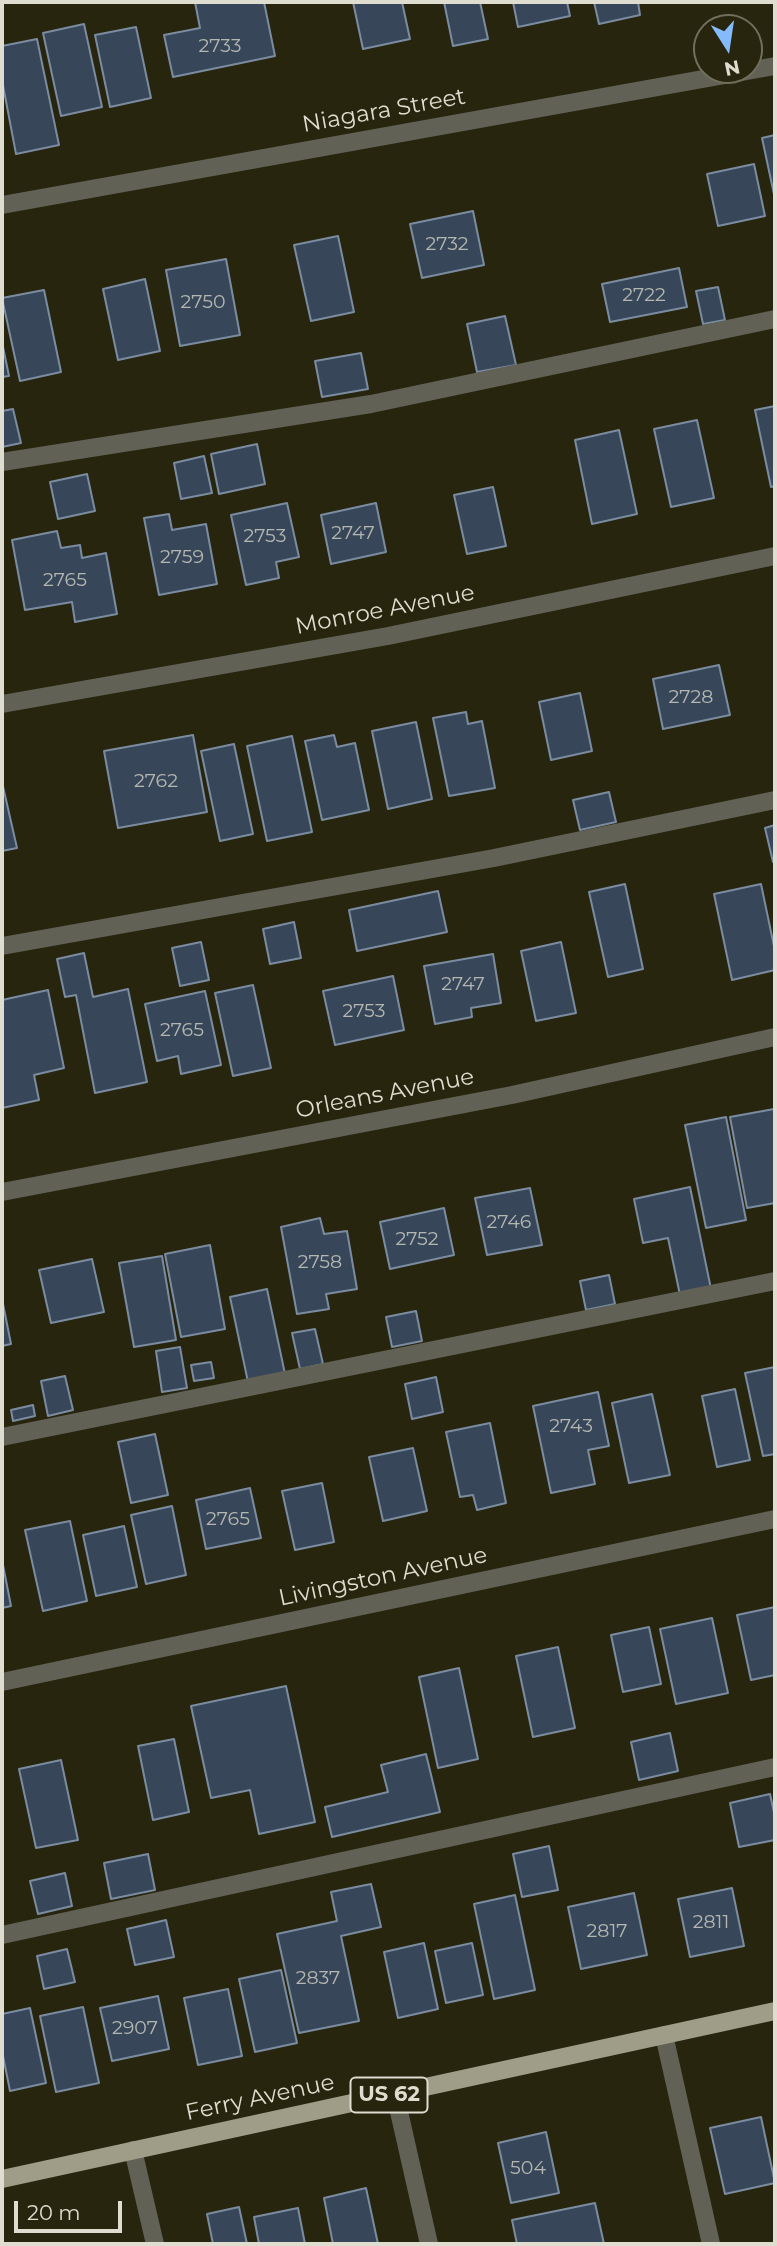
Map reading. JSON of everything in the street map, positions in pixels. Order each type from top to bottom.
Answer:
[{"type":"main road","name":"Ferry Avenue","points":[[2,2179],[775,2011]]},
{"type":"street","name":"Niagara Street","points":[[2,205],[775,66]]},
{"type":"street","points":[[2,462],[371,404],[775,319]]},
{"type":"street","name":"Monroe Avenue","points":[[2,704],[388,636],[775,556]]},
{"type":"street","points":[[2,946],[494,858],[775,800]]},
{"type":"street","name":"Orleans Avenue","points":[[2,1192],[512,1095],[775,1037]]},
{"type":"street","points":[[2,1437],[775,1281]]},
{"type":"street","name":"Livingston Avenue","points":[[2,1682],[775,1519]]},
{"type":"street","points":[[2,1935],[775,1767]]},
{"type":"street","points":[[664,2035],[711,2244]]},
{"type":"street","points":[[395,2094],[429,2244]]},
{"type":"street","points":[[133,2150],[155,2244]]},
{"type":"building","points":[[195,2],[264,2],[275,56],[173,77],[164,35],[200,28]]},
{"type":"building","points":[[353,2],[402,2],[410,39],[363,49]]},
{"type":"building","points":[[444,2],[480,2],[488,39],[453,46]]},
{"type":"building","points":[[513,2],[567,2],[570,16],[518,27]]},
{"type":"building","points":[[594,2],[638,2],[640,15],[599,24]]},
{"type":"building","points":[[84,24],[102,107],[61,116],[43,33]]},
{"type":"building","points":[[136,27],[151,98],[110,107],[95,35]]},
{"type":"building","points":[[37,39],[59,145],[16,154],[2,80],[2,46]]},
{"type":"building","points":[[775,135],[775,199],[762,138]]},
{"type":"building","points":[[754,164],[765,216],[718,226],[707,174]]},
{"type":"building","points":[[473,211],[484,265],[422,278],[410,224]]},
{"type":"building","points":[[338,236],[354,312],[311,321],[294,245]]},
{"type":"building","points":[[226,259],[240,335],[180,346],[166,270]]},
{"type":"building","points":[[679,268],[687,307],[610,322],[602,284]]},
{"type":"building","points":[[145,279],[160,351],[118,360],[103,289]]},
{"type":"building","points":[[718,287],[725,320],[703,324],[696,291]]},
{"type":"building","points":[[44,290],[61,372],[20,381],[2,298]]},
{"type":"building","points":[[505,316],[516,365],[477,372],[467,324]]},
{"type":"building","points":[[2,342],[9,376],[2,377]]},
{"type":"building","points":[[361,353],[368,389],[322,397],[315,361]]},
{"type":"building","points":[[775,406],[775,486],[771,487],[755,410]]},
{"type":"building","points":[[13,409],[21,443],[2,447],[2,411]]},
{"type":"building","points":[[697,420],[714,498],[671,507],[654,429]]},
{"type":"building","points":[[619,430],[637,514],[592,524],[575,440]]},
{"type":"building","points":[[257,444],[265,484],[219,494],[211,454]]},
{"type":"building","points":[[204,456],[212,493],[181,499],[174,463]]},
{"type":"building","points":[[87,474],[95,511],[58,519],[50,482]]},
{"type":"building","points":[[493,487],[506,546],[467,554],[454,495]]},
{"type":"building","points":[[287,503],[299,557],[276,562],[279,578],[246,585],[231,515]]},
{"type":"building","points":[[376,503],[386,552],[331,564],[321,515]]},
{"type":"building","points":[[169,514],[172,530],[206,524],[217,584],[159,595],[144,518]]},
{"type":"building","points":[[57,531],[61,548],[80,545],[82,558],[106,553],[117,614],[75,622],[72,602],[25,610],[12,540]]},
{"type":"building","points":[[719,665],[730,715],[663,729],[653,679]]},
{"type":"building","points":[[580,693],[592,751],[551,760],[539,702]]},
{"type":"building","points":[[466,712],[468,724],[482,721],[495,788],[449,796],[433,718]]},
{"type":"building","points":[[416,722],[432,799],[388,809],[372,731]]},
{"type":"building","points":[[193,735],[207,812],[118,828],[104,751]]},
{"type":"building","points":[[334,735],[337,747],[355,743],[369,810],[322,820],[305,741]]},
{"type":"building","points":[[292,736],[312,832],[267,841],[247,746]]},
{"type":"building","points":[[234,744],[253,834],[220,841],[201,751]]},
{"type":"building","points":[[2,782],[17,848],[2,851]]},
{"type":"building","points":[[609,792],[616,822],[580,830],[573,800]]},
{"type":"building","points":[[775,825],[775,862],[773,862],[765,828]]},
{"type":"building","points":[[625,884],[643,969],[608,977],[589,892]]},
{"type":"building","points":[[761,884],[775,951],[775,970],[732,980],[714,894]]},
{"type":"building","points":[[438,891],[447,932],[357,951],[349,910]]},
{"type":"building","points":[[294,922],[301,958],[270,964],[263,929]]},
{"type":"building","points":[[201,942],[209,980],[180,986],[172,948]]},
{"type":"building","points":[[561,942],[576,1013],[536,1021],[521,951]]},
{"type":"building","points":[[84,953],[93,997],[128,989],[147,1082],[95,1093],[76,995],[65,997],[57,959]]},
{"type":"building","points":[[493,954],[501,1003],[471,1008],[472,1017],[435,1024],[424,966]]},
{"type":"building","points":[[393,976],[404,1030],[335,1045],[323,991]]},
{"type":"building","points":[[253,985],[271,1068],[233,1076],[215,993]]},
{"type":"building","points":[[48,990],[64,1068],[34,1075],[39,1100],[2,1108],[2,1000]]},
{"type":"building","points":[[205,991],[221,1065],[181,1074],[178,1056],[157,1061],[145,1004]]},
{"type":"building","points":[[774,1109],[775,1203],[747,1208],[730,1117]]},
{"type":"building","points":[[726,1117],[746,1220],[706,1228],[685,1125]]},
{"type":"building","points":[[690,1187],[711,1289],[680,1295],[668,1238],[643,1243],[634,1199]]},
{"type":"building","points":[[530,1188],[542,1245],[487,1255],[475,1198]]},
{"type":"building","points":[[444,1208],[454,1255],[390,1269],[380,1222]]},
{"type":"building","points":[[320,1218],[324,1234],[347,1231],[357,1289],[326,1294],[329,1309],[297,1314],[281,1227]]},
{"type":"building","points":[[210,1245],[225,1329],[181,1337],[165,1254]]},
{"type":"building","points":[[162,1256],[176,1340],[134,1347],[119,1263]]},
{"type":"building","points":[[92,1259],[104,1312],[51,1323],[39,1270]]},
{"type":"building","points":[[609,1275],[615,1304],[586,1310],[580,1281]]},
{"type":"building","points":[[267,1289],[285,1374],[248,1382],[230,1297]]},
{"type":"building","points":[[2,1299],[11,1344],[2,1346]]},
{"type":"building","points":[[416,1311],[422,1341],[392,1347],[386,1317]]},
{"type":"building","points":[[315,1329],[323,1364],[300,1369],[292,1333]]},
{"type":"building","points":[[180,1347],[187,1388],[162,1392],[156,1351]]},
{"type":"building","points":[[211,1362],[214,1378],[194,1381],[191,1365]]},
{"type":"building","points":[[775,1367],[775,1454],[763,1456],[745,1373]]},
{"type":"building","points":[[65,1376],[73,1410],[48,1416],[41,1381]]},
{"type":"building","points":[[436,1377],[443,1412],[412,1419],[405,1384]]},
{"type":"building","points":[[735,1389],[750,1460],[717,1467],[702,1396]]},
{"type":"building","points":[[598,1392],[609,1446],[588,1450],[595,1484],[551,1493],[533,1406]]},
{"type":"building","points":[[652,1394],[670,1475],[629,1483],[612,1403]]},
{"type":"building","points":[[33,1405],[35,1416],[13,1421],[11,1410]]},
{"type":"building","points":[[490,1423],[506,1503],[477,1510],[473,1495],[460,1497],[446,1432]]},
{"type":"building","points":[[155,1434],[168,1495],[131,1503],[118,1442]]},
{"type":"building","points":[[413,1448],[427,1511],[383,1521],[369,1457]]},
{"type":"building","points":[[322,1483],[334,1542],[295,1550],[282,1491]]},
{"type":"building","points":[[250,1488],[261,1538],[206,1549],[196,1500]]},
{"type":"building","points":[[172,1506],[186,1575],[146,1584],[131,1515]]},
{"type":"building","points":[[70,1521],[87,1601],[43,1611],[25,1530]]},
{"type":"building","points":[[124,1526],[137,1587],[96,1596],[83,1535]]},
{"type":"building","points":[[2,1560],[11,1606],[2,1608]]},
{"type":"building","points":[[775,1607],[775,1675],[751,1680],[737,1615]]},
{"type":"building","points":[[712,1618],[728,1693],[676,1704],[660,1629]]},
{"type":"building","points":[[649,1627],[661,1684],[623,1692],[611,1635]]},
{"type":"building","points":[[558,1647],[575,1728],[533,1737],[516,1656]]},
{"type":"building","points":[[459,1668],[478,1759],[438,1768],[419,1677]]},
{"type":"building","points":[[286,1686],[315,1822],[259,1834],[250,1790],[211,1798],[191,1706]]},
{"type":"building","points":[[670,1733],[678,1771],[639,1780],[631,1742]]},
{"type":"building","points":[[174,1739],[189,1812],[153,1820],[138,1746]]},
{"type":"building","points":[[426,1754],[440,1812],[332,1837],[325,1807],[388,1792],[381,1765]]},
{"type":"building","points":[[61,1760],[78,1840],[36,1848],[19,1769]]},
{"type":"building","points":[[770,1794],[775,1817],[775,1840],[739,1847],[730,1803]]},
{"type":"building","points":[[549,1846],[558,1890],[522,1897],[513,1854]]},
{"type":"building","points":[[148,1854],[155,1890],[111,1899],[104,1863]]},
{"type":"building","points":[[65,1873],[72,1906],[38,1914],[30,1881]]},
{"type":"building","points":[[371,1884],[381,1927],[341,1936],[359,2021],[299,2033],[277,1934],[337,1921],[331,1892]]},
{"type":"building","points":[[732,1888],[744,1946],[690,1957],[678,1899]]},
{"type":"building","points":[[634,1893],[647,1955],[581,1969],[568,1907]]},
{"type":"building","points":[[515,1895],[535,1990],[494,1999],[474,1904]]},
{"type":"building","points":[[166,1920],[174,1957],[135,1965],[127,1929]]},
{"type":"building","points":[[424,1943],[438,2009],[398,2018],[384,1952]]},
{"type":"building","points":[[472,1943],[483,1995],[446,2003],[435,1951]]},
{"type":"building","points":[[67,1949],[75,1982],[44,1989],[37,1956]]},
{"type":"building","points":[[281,1970],[297,2043],[255,2052],[239,1979]]},
{"type":"building","points":[[228,1989],[242,2056],[198,2065],[184,1998]]},
{"type":"building","points":[[158,1996],[169,2049],[112,2061],[100,2008]]},
{"type":"building","points":[[83,2007],[99,2083],[56,2092],[40,2016]]},
{"type":"building","points":[[30,2008],[46,2083],[10,2091],[2,2051],[2,2014]]},
{"type":"building","points":[[761,2117],[775,2183],[725,2194],[710,2128]]},
{"type":"building","points":[[546,2132],[559,2193],[511,2203],[498,2143]]},
{"type":"building","points":[[366,2188],[378,2244],[333,2244],[324,2198]]},
{"type":"building","points":[[595,2203],[604,2244],[517,2244],[512,2220]]},
{"type":"building","points":[[239,2207],[247,2244],[213,2244],[207,2214]]},
{"type":"building","points":[[298,2208],[305,2244],[259,2244],[254,2217]]}]
